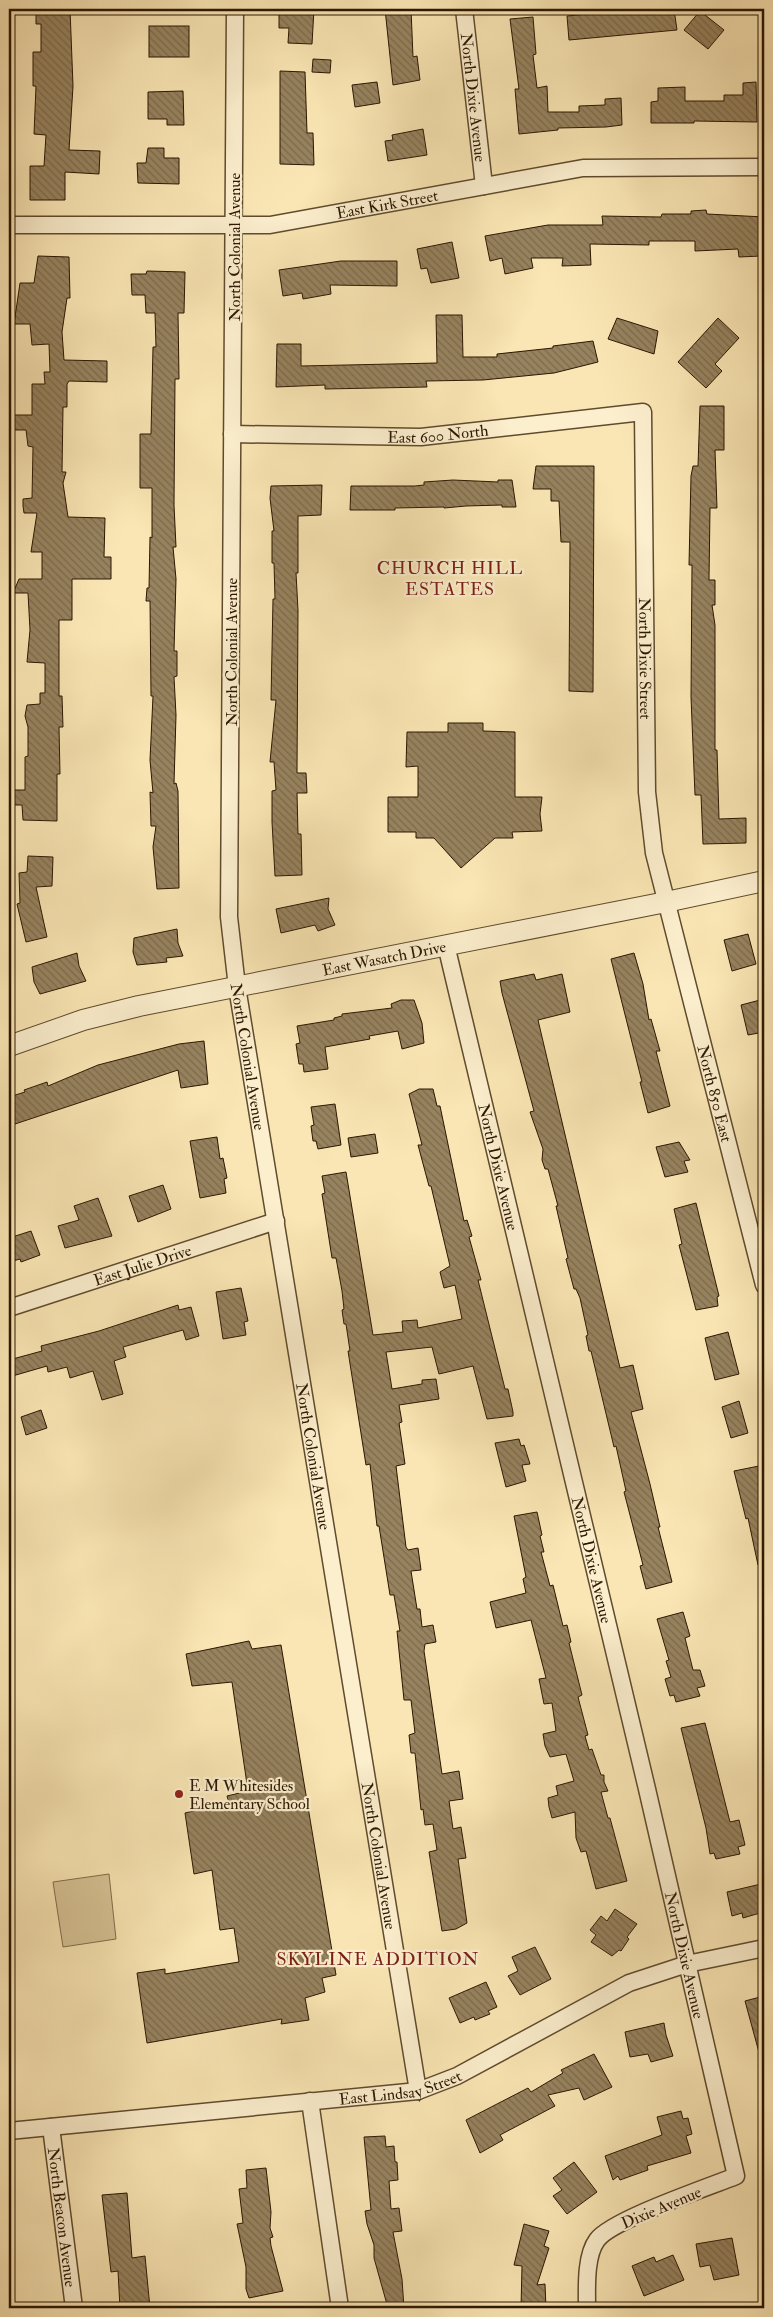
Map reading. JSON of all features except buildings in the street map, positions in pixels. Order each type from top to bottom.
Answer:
[{"type":"street","name":"North Colonial Avenue","points":[[235,9],[229,916],[237,987],[418,2091]]},
{"type":"street","name":"North Dixie Avenue","points":[[464,9],[484,186]]},
{"type":"street","name":"East Kirk Street","points":[[9,225],[234,226],[286,223],[591,167],[764,166]]},
{"type":"street","name":"East 600 North","points":[[232,434],[421,436],[643,412]]},
{"type":"street","name":"North Dixie Street","points":[[643,412],[647,792],[654,852],[666,902]]},
{"type":"street","name":"East Wasatch Drive","points":[[9,1046],[56,1029],[110,1013],[666,902],[764,880]]},
{"type":"street","name":"North 850 East","points":[[666,902],[764,1285]]},
{"type":"street","name":"North Dixie Avenue","points":[[446,945],[736,2176]]},
{"type":"street","name":"East Julie Drive","points":[[9,1308],[276,1221]]},
{"type":"street","name":"East Lindsay Street","points":[[9,2131],[418,2091],[457,2076],[628,1983],[687,1964],[764,1948]]},
{"type":"street","points":[[310,2102],[340,2308]]},
{"type":"street","name":"North Beacon Avenue","points":[[51,2127],[74,2308]]},
{"type":"street","name":"Dixie Avenue","points":[[587,2308],[588,2264],[597,2240],[622,2222],[736,2176]]},
{"type":"shaded area","points":[[109,1874],[116,1939],[63,1947],[53,1882]]},
{"type":"place","name":"E M Whitesides Elementary School","points":[[179,1794]]},
{"type":"district","name":"CHURCH HILL ESTATES","points":[[450,578]]},
{"type":"district","name":"SKYLINE ADDITION","points":[[378,1959]]}]
